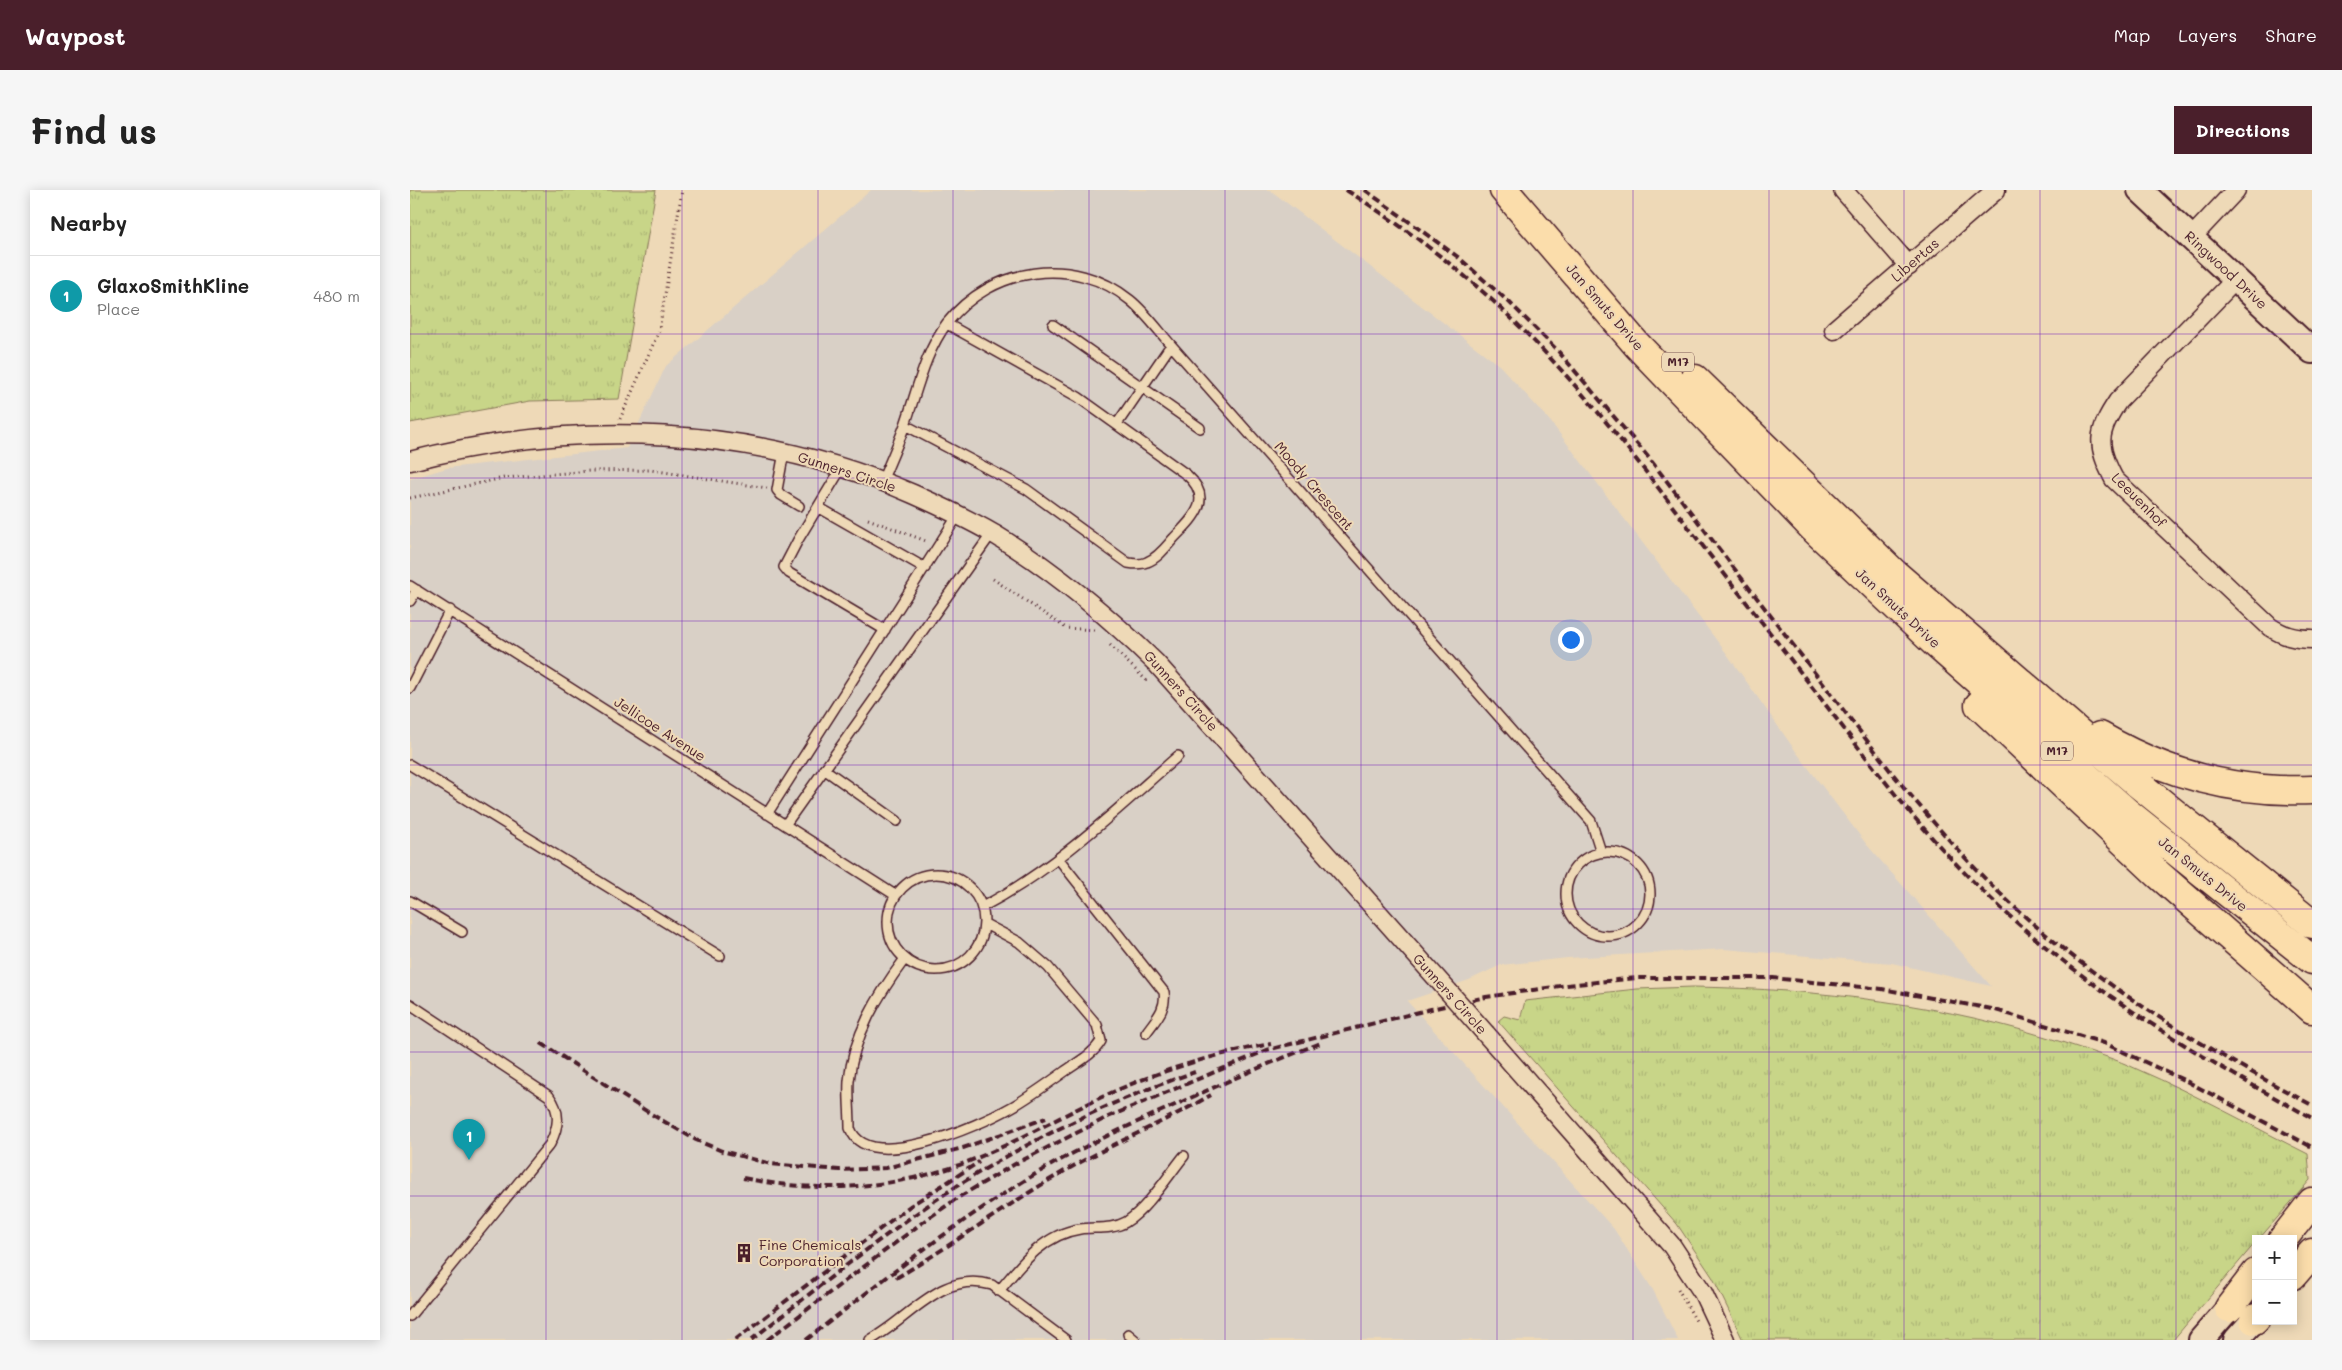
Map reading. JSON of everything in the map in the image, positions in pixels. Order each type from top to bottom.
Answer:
[{"type":"main road","name":"Jan Smuts Drive","points":[[1504,190],[1637,345],[1813,528],[1942,649],[2128,813],[2312,960]]},
{"type":"main road","name":"Jan Smuts Drive","points":[[1524,214],[1894,573],[2137,783],[2312,924]]},
{"type":"main road","points":[[1883,594],[1956,680],[2010,736],[2158,874],[2312,1009]]},
{"type":"main road","points":[[2042,702],[2132,754],[2194,778],[2240,788],[2287,791],[2312,790]]},
{"type":"main road","points":[[2286,1235],[2312,1202]]},
{"type":"main road","points":[[2297,1237],[2312,1222]]},
{"type":"main road","points":[[2297,1270],[2312,1253]]},
{"type":"main road","points":[[2297,1276],[2312,1261]]},
{"type":"main road","points":[[2229,1308],[2252,1279]]},
{"type":"main road","points":[[2229,1308],[2252,1284]]},
{"type":"street","points":[[1843,190],[1909,266]]},
{"type":"street","name":"Libertas","points":[[1834,330],[1996,190]]},
{"type":"street","name":"Ringwood Drive","points":[[2140,190],[2312,351]]},
{"type":"street","points":[[2191,238],[2236,190]]},
{"type":"street","name":"Leeuenhof","points":[[2236,279],[2118,401],[2105,420],[2101,439],[2103,459],[2114,479],[2270,626],[2282,634],[2296,639],[2312,638]]},
{"type":"street","name":"Gunners Circle","points":[[410,461],[445,452],[514,440],[572,434],[614,433],[681,436],[784,452],[842,467],[882,481],[958,515],[992,533],[1034,560],[1116,624],[1156,663],[1448,991],[1672,1246],[1703,1293],[1725,1340]]},
{"type":"street","points":[[2201,1340],[2229,1308]]},
{"type":"street","points":[[2236,1340],[2252,1322]]},
{"type":"lane","name":"Moody Crescent","points":[[882,481],[905,425],[926,362],[947,324],[978,294],[1002,280],[1026,273],[1053,272],[1081,275],[1130,300],[1591,821],[1601,852]]},
{"type":"lane","points":[[905,425],[1026,489],[1128,564],[1148,562],[1158,555],[1196,515],[1200,503],[1199,492],[1196,482],[1187,475],[1078,398],[947,324]]},
{"type":"lane","points":[[1052,325],[1200,428]]},
{"type":"lane","points":[[1117,424],[1171,345]]},
{"type":"lane","points":[[784,452],[777,490],[781,495],[799,506]]},
{"type":"lane","points":[[842,467],[784,564],[785,570],[885,630]]},
{"type":"lane","points":[[818,507],[925,568]]},
{"type":"lane","points":[[767,814],[958,515]]},
{"type":"lane","points":[[785,825],[992,533]]},
{"type":"lane","points":[[410,602],[414,588]]},
{"type":"lane","name":"Jellicoe Avenue","points":[[414,588],[895,895]]},
{"type":"lane","points":[[410,688],[450,610]]},
{"type":"lane","points":[[982,907],[1026,882],[1058,858],[1178,756]]},
{"type":"lane","points":[[410,764],[720,956]]},
{"type":"lane","points":[[824,769],[897,821]]},
{"type":"lane","points":[[1601,852],[1616,852],[1630,858],[1642,868],[1649,882],[1650,897],[1647,910],[1640,922],[1627,932],[1613,936],[1598,935],[1584,930],[1574,920],[1567,906],[1565,893],[1569,876],[1576,866],[1590,855],[1601,852]]},
{"type":"lane","points":[[1058,858],[1164,992],[1166,1001],[1146,1033]]},
{"type":"lane","points":[[942,874],[959,880],[973,891],[982,907],[985,924],[980,942],[970,957],[956,967],[938,972],[920,969],[904,960],[893,947],[887,930],[888,912],[895,895],[908,882],[924,875],[942,874]]},
{"type":"lane","points":[[410,901],[462,932]]},
{"type":"lane","points":[[904,960],[884,987],[861,1033],[849,1082],[850,1128],[853,1134],[866,1145],[887,1149],[918,1144],[957,1132],[1008,1109],[1081,1060],[1101,1040],[1097,1025],[1048,967],[1019,942],[985,924]]},
{"type":"lane","points":[[410,1004],[549,1096],[556,1105],[558,1113],[556,1132],[550,1144],[411,1315]]},
{"type":"lane","points":[[1000,1291],[1024,1260],[1055,1237],[1068,1231],[1112,1227],[1124,1223],[1137,1213],[1184,1156]]},
{"type":"lane","points":[[870,1340],[943,1288],[960,1282],[978,1281],[992,1285],[1066,1340]]},
{"type":"lane","points":[[1128,1334],[1135,1340]]},
{"type":"path","points":[[614,433],[659,331],[682,190]]},
{"type":"path","points":[[410,498],[504,478],[590,471],[651,470],[777,490]]},
{"type":"path","points":[[865,518],[926,542]]},
{"type":"path","points":[[993,579],[1066,628],[1093,629],[1100,635]]},
{"type":"path","points":[[1106,642],[1155,690]]},
{"type":"path","points":[[1676,1284],[1698,1326]]},
{"type":"shaded area","points":[[871,190],[1270,190],[1500,366],[1550,421],[1727,654],[1797,753],[1867,845],[1991,986],[1892,963],[1724,949],[1568,958],[1501,965],[1469,980],[1407,1001],[1614,1229],[1653,1290],[1678,1340],[410,1340],[410,479],[447,468],[627,448],[666,366]]},
{"type":"green space","points":[[410,190],[656,190],[619,399],[530,401],[410,423]]},
{"type":"green space","points":[[1741,988],[1836,995],[1929,1009],[2022,1030],[2122,1062],[2203,1100],[2308,1154],[2310,1180],[2262,1235],[2252,1235],[2252,1247],[2173,1340],[1743,1340],[1713,1278],[1677,1224],[1498,1021],[1504,1016],[1520,1020],[1525,1001],[1637,989]]},
{"type":"railway","points":[[1346,190],[1443,258],[1510,317],[1553,361],[1634,457],[1906,808],[1959,867],[1998,905],[2081,975],[2125,1006],[2217,1065],[2312,1118]]},
{"type":"railway","points":[[1365,190],[1458,257],[1510,303],[1558,351],[1649,458],[1892,773],[1953,845],[2003,896],[2053,941],[2123,993],[2197,1041],[2312,1105]]},
{"type":"railway","points":[[767,1340],[959,1197],[1015,1164],[1108,1117],[1267,1050],[1486,997],[1567,985],[1637,978],[1773,978],[1882,989],[1992,1009],[2104,1043],[2188,1082],[2312,1147]]},
{"type":"railway","points":[[541,1043],[651,1114],[696,1140],[722,1151],[771,1164],[839,1170],[886,1168],[963,1148],[1046,1118]]},
{"type":"railway","points":[[806,1340],[935,1241],[1035,1174],[1134,1123],[1247,1073],[1321,1043]]},
{"type":"railway","points":[[743,1178],[794,1185],[844,1187],[894,1182],[919,1177],[985,1155],[1102,1097],[1163,1072],[1228,1053],[1271,1044]]},
{"type":"railway","points":[[751,1340],[880,1240],[933,1202],[988,1167],[1074,1121],[1134,1095],[1195,1072]]},
{"type":"railway","points":[[896,1278],[1063,1172],[1211,1095]]},
{"type":"railway","points":[[735,1340],[910,1206],[979,1162]]},
{"type":"place","name":"GlaxoSmithKline","points":[[469,1160]]},
{"type":"place","name":"Fine Chemicals Corporation","points":[[744,1253]]}]
